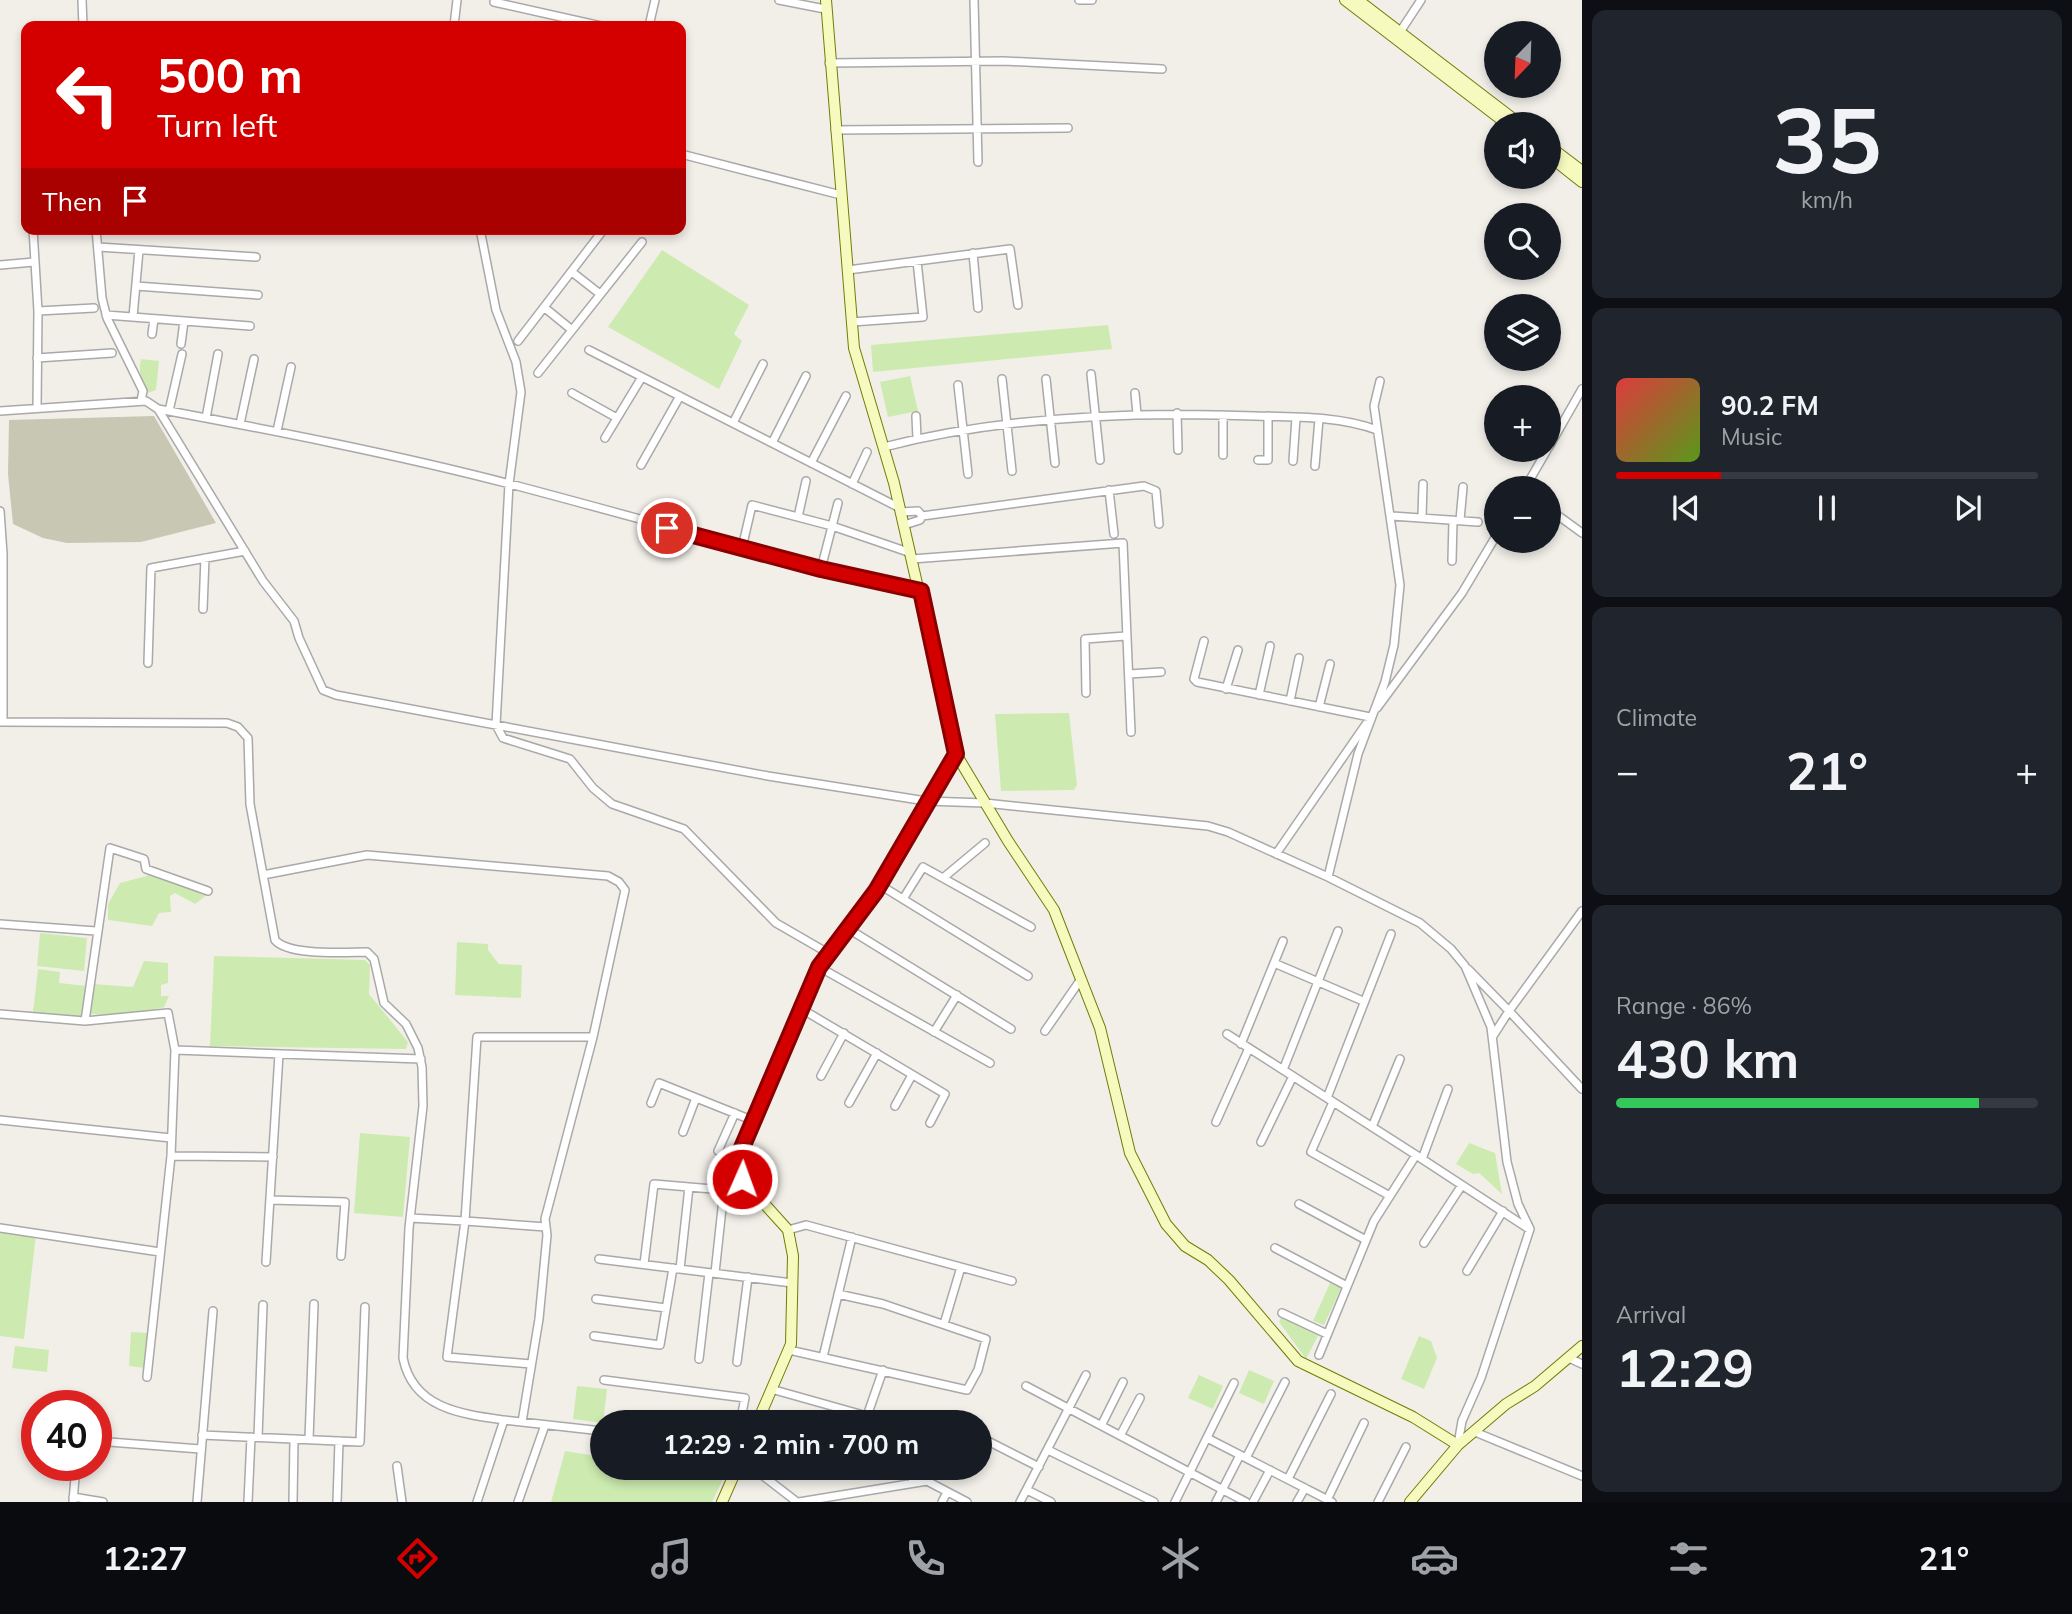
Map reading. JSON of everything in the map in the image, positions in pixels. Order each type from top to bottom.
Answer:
[{"type":"street","points":[[82,0],[82,21]]},
{"type":"street","points":[[455,21],[457,0]]},
{"type":"street","points":[[650,21],[655,0]]},
{"type":"street","points":[[779,0],[825,4],[854,348],[884,447],[921,591],[956,754],[1054,910],[1100,1028],[1130,1153],[1166,1224],[1185,1246],[1208,1260],[1229,1280],[1298,1361],[1413,1417],[1458,1445]]},
{"type":"street","points":[[974,0],[978,162]]},
{"type":"street","points":[[1079,0],[1092,0]]},
{"type":"street","points":[[1345,0],[1503,112]]},
{"type":"street","points":[[1358,0],[1397,36],[1492,112]]},
{"type":"street","points":[[1397,36],[1420,0]]},
{"type":"street","points":[[494,2],[579,21]]},
{"type":"street","points":[[829,63],[976,61],[1162,69]]},
{"type":"street","points":[[835,130],[1068,128]]},
{"type":"street","points":[[686,155],[841,195]]},
{"type":"street","points":[[1561,155],[1582,171]]},
{"type":"street","points":[[1561,165],[1582,182]]},
{"type":"street","points":[[33,235],[38,311],[37,408]]},
{"type":"street","points":[[97,235],[106,315],[143,391],[141,401]]},
{"type":"street","points":[[481,235],[496,310],[520,378],[520,412],[509,484],[496,725],[503,738],[570,759],[593,788],[612,804],[684,829],[776,923],[828,953]]},
{"type":"street","points":[[518,341],[600,235]]},
{"type":"street","points":[[538,373],[642,242]]},
{"type":"street","points":[[98,247],[256,257]]},
{"type":"street","points":[[848,270],[1010,249],[1018,305]]},
{"type":"street","points":[[133,317],[139,250]]},
{"type":"street","points":[[973,253],[978,308]]},
{"type":"street","points":[[852,322],[923,317],[916,261]]},
{"type":"street","points":[[0,265],[34,262]]},
{"type":"street","points":[[572,272],[600,294]]},
{"type":"street","points":[[136,286],[258,295]]},
{"type":"street","points":[[38,311],[94,308]]},
{"type":"street","points":[[545,308],[572,330]]},
{"type":"street","points":[[106,315],[250,326]]},
{"type":"street","points":[[152,334],[154,319]]},
{"type":"street","points":[[181,344],[184,321]]},
{"type":"street","points":[[589,350],[900,510],[918,511],[922,516]]},
{"type":"street","points":[[37,358],[112,353]]},
{"type":"street","points":[[169,411],[182,354]]},
{"type":"street","points":[[206,418],[218,354]]},
{"type":"street","points":[[240,424],[254,359]]},
{"type":"street","points":[[733,423],[762,364]]},
{"type":"street","points":[[277,431],[291,367]]},
{"type":"street","points":[[1091,374],[1100,460]]},
{"type":"street","points":[[772,443],[806,376]]},
{"type":"street","points":[[605,438],[642,377]]},
{"type":"street","points":[[1002,379],[1012,471]]},
{"type":"street","points":[[1046,379],[1055,463]]},
{"type":"street","points":[[1328,877],[1370,717],[1385,682],[1395,633],[1400,585],[1374,406],[1380,381]]},
{"type":"street","points":[[958,385],[968,474]]},
{"type":"street","points":[[1561,425],[1582,389]]},
{"type":"street","points":[[572,393],[617,418]]},
{"type":"street","points":[[1135,394],[1137,414]]},
{"type":"street","points":[[642,465],[680,396]]},
{"type":"street","points":[[811,463],[846,396]]},
{"type":"street","points":[[0,411],[146,401],[158,409],[277,431],[509,484],[821,569],[921,591]]},
{"type":"street","points":[[158,409],[245,551],[295,621],[299,638],[323,690],[379,704],[742,771],[926,801],[985,803],[1208,826],[1328,877],[1420,923],[1451,949],[1582,1089]]},
{"type":"street","points":[[1177,413],[1178,450]]},
{"type":"street","points":[[884,447],[963,430],[1137,414],[1319,419],[1358,423],[1377,430]]},
{"type":"street","points":[[1223,415],[1223,456]]},
{"type":"street","points":[[916,416],[917,439]]},
{"type":"street","points":[[1258,460],[1268,460],[1268,416]]},
{"type":"street","points":[[1293,461],[1296,418]]},
{"type":"street","points":[[1315,466],[1319,419]]},
{"type":"street","points":[[852,484],[867,452]]},
{"type":"street","points":[[798,517],[806,481]]},
{"type":"street","points":[[1422,517],[1423,484]]},
{"type":"street","points":[[904,525],[920,520],[922,516],[1109,490],[1151,487],[1156,491],[1159,524]]},
{"type":"street","points":[[1452,561],[1463,487]]},
{"type":"street","points":[[1109,490],[1114,534]]},
{"type":"street","points":[[821,569],[838,503]]},
{"type":"street","points":[[742,548],[752,505],[832,526],[911,556],[1123,543],[1131,732]]},
{"type":"street","points":[[0,511],[1,722],[227,723],[238,727],[248,738],[250,804],[278,944],[297,950],[367,952],[374,959],[384,1003],[405,1024],[421,1059],[423,1106],[410,1218],[403,1340],[406,1374],[416,1390],[431,1400],[472,1415],[590,1431]]},
{"type":"street","points":[[1392,516],[1478,522]]},
{"type":"street","points":[[1561,518],[1582,533]]},
{"type":"street","points":[[148,663],[151,568],[245,551]]},
{"type":"street","points":[[1276,854],[1370,717],[1462,593],[1486,553]]},
{"type":"street","points":[[203,609],[205,558]]},
{"type":"street","points":[[1086,693],[1085,639],[1126,636]]},
{"type":"street","points":[[1204,640],[1194,679],[1226,689],[1370,717]]},
{"type":"street","points":[[1259,695],[1270,646]]},
{"type":"street","points":[[1226,689],[1238,650]]},
{"type":"street","points":[[1290,701],[1299,658]]},
{"type":"street","points":[[1319,707],[1330,664]]},
{"type":"street","points":[[1129,674],[1161,672]]},
{"type":"street","points":[[763,1410],[789,1350],[793,1256],[788,1230],[742,1179],[741,1150],[819,967],[880,885],[926,801],[956,754]]},
{"type":"street","points":[[943,878],[985,843]]},
{"type":"street","points":[[85,1021],[110,849],[144,859],[146,869],[208,891]]},
{"type":"street","points":[[263,874],[367,855],[608,876],[619,882],[625,890],[593,1037],[545,1219],[547,1227],[522,1422]]},
{"type":"street","points":[[903,899],[922,867],[1031,927]]},
{"type":"street","points":[[880,885],[1028,976]]},
{"type":"street","points":[[1493,1036],[1582,911]]},
{"type":"street","points":[[0,924],[96,931]]},
{"type":"street","points":[[848,928],[1011,1029]]},
{"type":"street","points":[[1283,1070],[1338,931]]},
{"type":"street","points":[[1390,1196],[1311,1152],[1363,1001],[1391,934]]},
{"type":"street","points":[[1241,1044],[1283,941]]},
{"type":"street","points":[[1274,963],[1363,1001]]},
{"type":"street","points":[[1458,1445],[1462,1421],[1481,1378],[1530,1229],[1518,1204],[1507,1162],[1493,1036],[1465,966]]},
{"type":"street","points":[[819,967],[990,1063]]},
{"type":"street","points":[[1045,1031],[1082,979]]},
{"type":"street","points":[[934,1032],[957,995]]},
{"type":"street","points":[[800,1008],[945,1094],[930,1123]]},
{"type":"street","points":[[0,1014],[85,1021],[168,1013],[175,1050],[171,1156],[147,1377]]},
{"type":"street","points":[[821,1076],[844,1034]]},
{"type":"street","points":[[1227,1034],[1530,1229]]},
{"type":"street","points":[[531,1364],[447,1357],[465,1222],[477,1037],[593,1037]]},
{"type":"street","points":[[1216,1122],[1249,1048]]},
{"type":"street","points":[[175,1050],[421,1059]]},
{"type":"street","points":[[849,1104],[877,1053]]},
{"type":"street","points":[[266,1262],[279,1054]]},
{"type":"street","points":[[1372,1127],[1400,1059]]},
{"type":"street","points":[[895,1106],[912,1075]]},
{"type":"street","points":[[1261,1142],[1293,1076]]},
{"type":"street","points":[[651,1103],[659,1083],[754,1121]]},
{"type":"street","points":[[1319,1355],[1366,1240],[1390,1196],[1419,1157],[1448,1089]]},
{"type":"street","points":[[683,1132],[696,1098]]},
{"type":"street","points":[[718,1152],[735,1114]]},
{"type":"street","points":[[0,1120],[172,1138]]},
{"type":"street","points":[[171,1156],[273,1157]]},
{"type":"street","points":[[644,1264],[654,1184],[724,1190],[699,1359]]},
{"type":"street","points":[[1424,1243],[1462,1185]]},
{"type":"street","points":[[594,1336],[660,1345],[689,1188]]},
{"type":"street","points":[[270,1199],[345,1202],[341,1256]]},
{"type":"street","points":[[1299,1204],[1366,1240]]},
{"type":"street","points":[[1467,1271],[1503,1211]]},
{"type":"street","points":[[410,1218],[547,1227]]},
{"type":"street","points":[[788,1230],[806,1225],[1012,1281]]},
{"type":"street","points":[[0,1228],[160,1252]]},
{"type":"street","points":[[823,1357],[852,1237]]},
{"type":"street","points":[[1275,1248],[1347,1286]]},
{"type":"street","points":[[599,1259],[792,1283]]},
{"type":"street","points":[[944,1324],[961,1267]]},
{"type":"street","points":[[737,1362],[748,1277]]},
{"type":"street","points":[[789,1350],[967,1390],[978,1370],[986,1339],[883,1304],[838,1294]]},
{"type":"street","points":[[596,1299],[666,1308]]},
{"type":"street","points":[[309,1440],[314,1304]]},
{"type":"street","points":[[248,1502],[263,1305]]},
{"type":"street","points":[[202,1435],[360,1442],[365,1307]]},
{"type":"street","points":[[197,1502],[213,1311]]},
{"type":"street","points":[[1282,1313],[1327,1334]]},
{"type":"street","points":[[1410,1502],[1458,1445],[1582,1346]]},
{"type":"street","points":[[1569,1358],[1582,1364]]},
{"type":"street","points":[[772,1389],[867,1416],[883,1370]]},
{"type":"street","points":[[1020,1502],[1086,1374]]},
{"type":"street","points":[[604,1380],[745,1398],[743,1410]]},
{"type":"street","points":[[1102,1424],[1123,1382]]},
{"type":"street","points":[[1216,1502],[1285,1382]]},
{"type":"street","points":[[1175,1502],[1234,1383]]},
{"type":"street","points":[[1026,1386],[1246,1502]]},
{"type":"street","points":[[1288,1479],[1331,1394]]},
{"type":"street","points":[[1121,1434],[1140,1398]]},
{"type":"street","points":[[477,1502],[504,1420]]},
{"type":"street","points":[[1207,1438],[1330,1501],[1364,1423]]},
{"type":"street","points":[[518,1502],[545,1425]]},
{"type":"street","points":[[1475,1432],[1582,1476]]},
{"type":"street","points":[[293,1502],[294,1439]]},
{"type":"street","points":[[337,1502],[339,1441]]},
{"type":"street","points":[[112,1442],[200,1450]]},
{"type":"street","points":[[992,1443],[1039,1467]]},
{"type":"street","points":[[1378,1502],[1406,1447]]},
{"type":"street","points":[[1048,1450],[1154,1502]]},
{"type":"street","points":[[397,1466],[402,1502]]},
{"type":"street","points":[[1253,1502],[1270,1470]]},
{"type":"street","points":[[722,1502],[732,1480]]},
{"type":"street","points":[[769,1480],[798,1502],[927,1481],[967,1502]]},
{"type":"street","points":[[912,1483],[915,1480]]},
{"type":"street","points":[[75,1481],[73,1499],[103,1502]]},
{"type":"street","points":[[1297,1502],[1305,1488]]},
{"type":"street","points":[[1027,1490],[1051,1502]]},
{"type":"street","points":[[942,1502],[947,1492]]},
{"type":"shaded area","points":[[154,416],[216,523],[141,542],[67,543],[43,538],[13,524],[8,474],[9,420]]},
{"type":"green space","points":[[662,250],[749,305],[734,334],[742,341],[719,389],[608,327]]},
{"type":"green space","points":[[1108,325],[1112,349],[873,372],[871,345]]},
{"type":"green space","points":[[141,359],[159,361],[156,390],[148,393],[141,376]]},
{"type":"green space","points":[[910,376],[918,411],[888,417],[880,382]]},
{"type":"green space","points":[[1069,713],[1077,785],[1074,790],[1001,791],[995,714]]},
{"type":"green space","points":[[150,875],[208,894],[195,904],[175,893],[170,896],[171,912],[159,913],[152,926],[108,920],[108,904],[120,883]]},
{"type":"green space","points":[[40,933],[87,938],[84,971],[37,966]]},
{"type":"green space","points":[[457,942],[488,944],[488,950],[499,964],[522,965],[521,998],[455,995]]},
{"type":"green space","points":[[214,956],[365,960],[370,965],[369,994],[408,1042],[406,1049],[210,1046]]},
{"type":"green space","points":[[144,961],[168,963],[168,983],[161,985],[161,996],[169,996],[164,1007],[128,1016],[91,1014],[93,984],[133,987]]},
{"type":"green space","points":[[38,969],[60,972],[59,983],[87,986],[83,1018],[33,1012]]},
{"type":"green space","points":[[360,1133],[410,1137],[403,1217],[354,1213]]},
{"type":"green space","points":[[1469,1143],[1495,1153],[1502,1194],[1479,1173],[1473,1174],[1456,1164]]},
{"type":"green space","points":[[0,1230],[36,1234],[24,1339],[0,1336]]},
{"type":"green space","points":[[1330,1283],[1341,1288],[1324,1325],[1313,1321]]},
{"type":"green space","points":[[1282,1316],[1319,1334],[1306,1359],[1279,1322]]},
{"type":"green space","points":[[131,1332],[148,1333],[145,1368],[129,1366]]},
{"type":"green space","points":[[1419,1336],[1431,1341],[1437,1358],[1424,1389],[1401,1379]]},
{"type":"green space","points":[[15,1346],[49,1350],[47,1372],[12,1368]]},
{"type":"green space","points":[[1249,1370],[1274,1381],[1264,1404],[1239,1393]]},
{"type":"green space","points":[[1199,1375],[1223,1386],[1213,1409],[1188,1398]]},
{"type":"green space","points":[[577,1386],[607,1389],[605,1410],[590,1410],[590,1421],[573,1419]]},
{"type":"green space","points":[[565,1451],[590,1455],[590,1480],[723,1480],[712,1502],[551,1502]]},
{"type":"route","points":[[667,528],[821,569],[921,591],[956,754],[926,801],[876,891],[819,967],[741,1150],[742,1179]]}]
